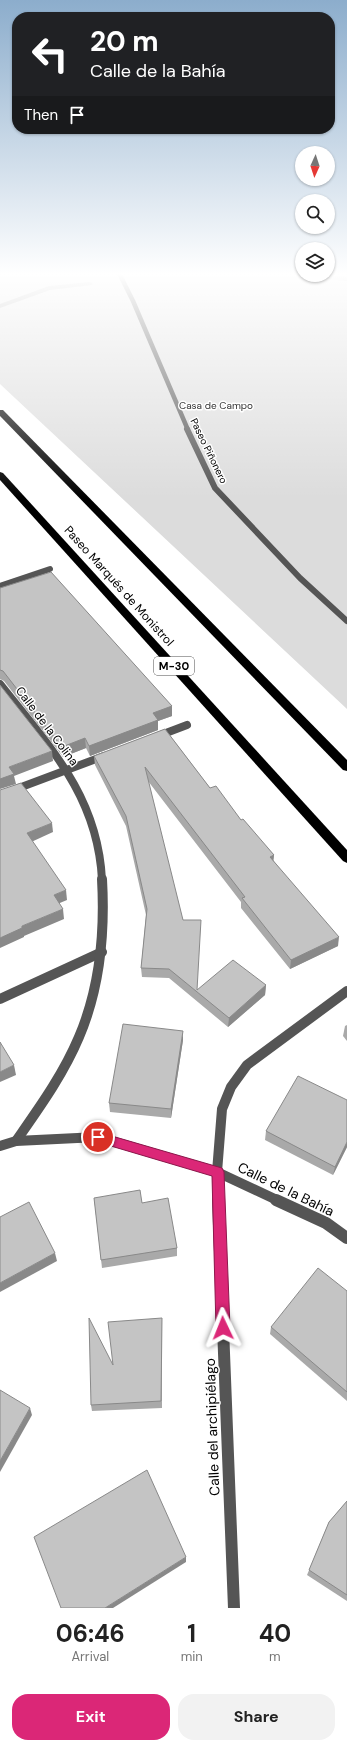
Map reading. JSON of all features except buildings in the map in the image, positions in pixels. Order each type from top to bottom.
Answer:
[{"type":"highway","points":[[0,412],[347,767]]},
{"type":"highway","name":"Paseo Marqués de Monistrol","points":[[0,475],[347,858]]},
{"type":"street","name":"Paseo Piñonero","points":[[153,348],[192,440],[215,488],[300,578],[347,621]]},
{"type":"street","points":[[0,586],[50,570]]},
{"type":"street","name":"Calle de la Colina","points":[[0,684],[67,770],[86,806],[97,840],[103,875],[105,907],[102,952],[89,1012],[76,1046],[54,1086],[16,1141]]},
{"type":"street","points":[[152,738],[187,725]]},
{"type":"street","points":[[0,795],[109,754]]},
{"type":"street","points":[[0,999],[102,952]]},
{"type":"street","name":"Calle del archipiélago","points":[[234,1608],[218,1172],[222,1108],[231,1087],[248,1065],[347,991]]},
{"type":"street","name":"Calle de la Bahía","points":[[0,1146],[16,1141],[98,1137],[218,1172],[326,1223],[347,1238]]},
{"type":"green space","name":"Casa de Campo","points":[[0,348],[347,348],[347,709],[0,384]]},
{"type":"route","points":[[98,1137],[218,1172],[223,1328]]}]
